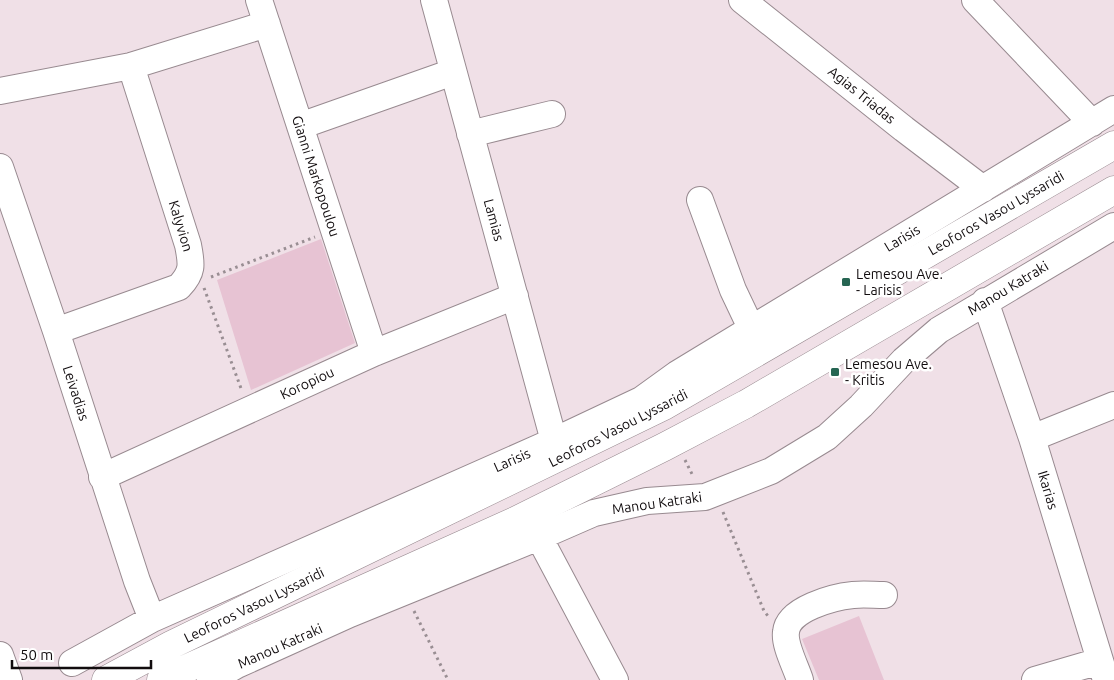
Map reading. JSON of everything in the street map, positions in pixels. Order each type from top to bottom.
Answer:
[{"type":"main road","name":"Leoforos Vasou Lyssaridi","points":[[106,680],[170,645],[664,406],[1114,145]]},
{"type":"main road","name":"Leoforos Vasou Lyssaridi","points":[[161,680],[515,521],[664,447],[746,404],[1114,190]]},
{"type":"street","name":"Gianni Markopoulou","points":[[259,0],[374,353]]},
{"type":"street","name":"Lamias","points":[[434,0],[554,441]]},
{"type":"street","name":"Agias Triadas","points":[[742,0],[904,129],[983,189]]},
{"type":"street","points":[[975,0],[1092,123]]},
{"type":"street","points":[[0,91],[131,66],[267,24]]},
{"type":"street","name":"Kalyvion","points":[[131,66],[188,245],[195,278]]},
{"type":"street","points":[[300,126],[453,72]]},
{"type":"street","name":"Larisis","points":[[72,663],[152,619],[554,441],[641,400],[678,374],[1114,110]]},
{"type":"street","points":[[470,134],[552,114]]},
{"type":"street","name":"Leivadias","points":[[0,168],[56,332],[137,581],[152,619]]},
{"type":"street","points":[[700,200],[732,290],[752,330]]},
{"type":"street","name":"Manou Katraki","points":[[210,680],[237,665],[350,614],[594,513],[647,502],[705,497],[770,471],[827,437],[861,406],[904,360],[939,330],[1114,226]]},
{"type":"street","points":[[56,332],[178,287],[195,278]]},
{"type":"street","name":"Koropiou","points":[[102,477],[374,353],[515,296]]},
{"type":"street","name":"Ikarias","points":[[984,302],[1032,438],[1103,670]]},
{"type":"street","points":[[1032,438],[1114,405]]},
{"type":"street","points":[[539,537],[615,680]]},
{"type":"street","points":[[800,680],[788,648],[786,632],[792,618],[804,609],[853,595],[884,595]]},
{"type":"street","points":[[0,655],[10,680]]},
{"type":"street","points":[[1035,680],[1103,670]]},
{"type":"path","points":[[249,410],[195,278],[334,230]]},
{"type":"path","points":[[715,493],[764,611],[786,632]]},
{"type":"path","points":[[405,592],[448,680]]},
{"type":"shaded area","points":[[321,239],[355,343],[251,390],[217,280]]},
{"type":"shaded area","points":[[859,616],[884,680],[819,680],[802,639]]},
{"type":"place","name":"Lemesou Ave. - Larisis","points":[[846,282]]},
{"type":"place","name":"Lemesou Ave. - Kritis","points":[[835,372]]}]
